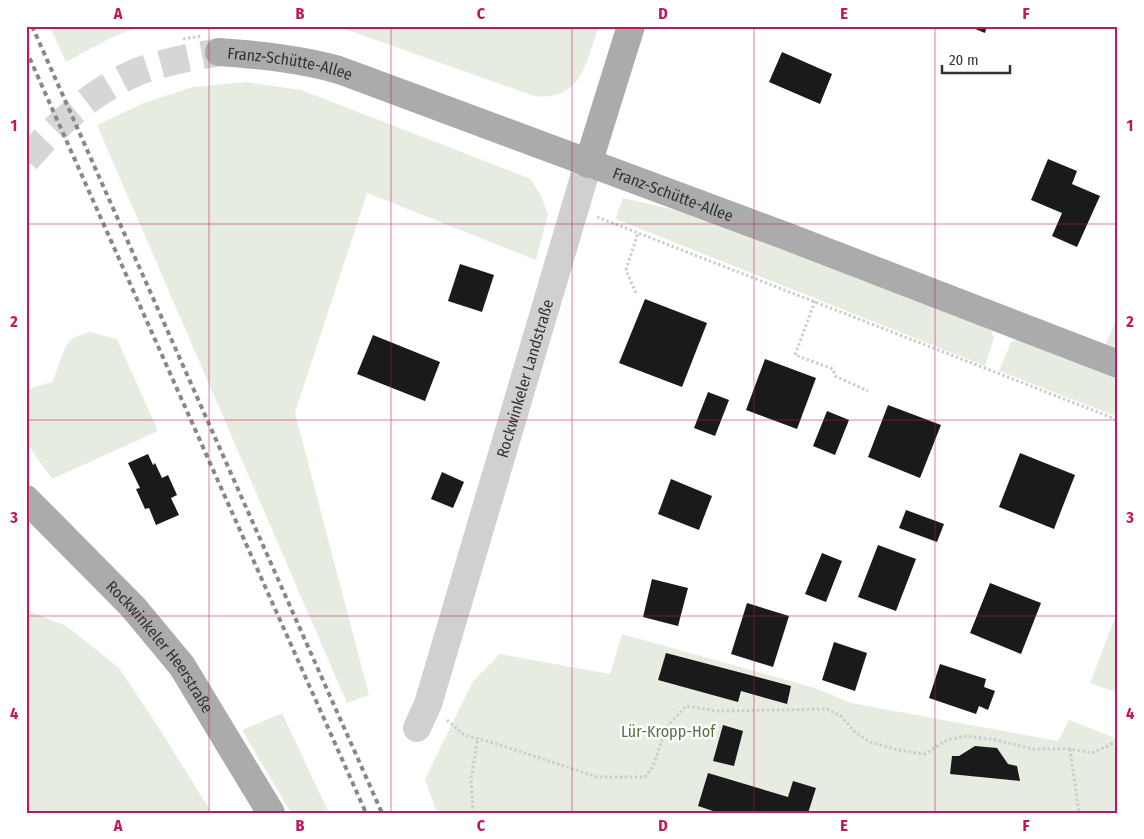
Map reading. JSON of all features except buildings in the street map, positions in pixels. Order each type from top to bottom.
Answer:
[{"type":"main road","name":"Rockwinkeler Landstraße","points":[[588,164],[631,26]]},
{"type":"main road","name":"Franz-Schütte-Allee","points":[[220,52],[257,54],[330,68],[786,236],[1118,364]]},
{"type":"main road","name":"Rockwinkeler Heerstraße","points":[[26,499],[133,607],[182,666],[271,813]]},
{"type":"street","name":"Rockwinkeler Landstraße","points":[[417,728],[428,704],[588,164]]},
{"type":"path","points":[[595,208],[597,217],[1118,420]]},
{"type":"path","points":[[636,293],[626,270],[638,233]]},
{"type":"path","points":[[815,301],[795,355],[832,369],[834,376],[868,391]]},
{"type":"path","points":[[428,704],[464,735],[597,776],[645,777],[653,766],[667,726],[686,706],[717,711],[827,709],[841,716],[855,732],[870,742],[898,750],[925,754],[947,740],[967,736],[996,740],[1033,749],[1070,749],[1092,753],[1118,741]]},
{"type":"path","points":[[473,813],[471,779],[478,738]]},
{"type":"path","points":[[1070,749],[1079,813]]},
{"type":"green space","points":[[50,26],[140,26],[110,38],[66,62]]},
{"type":"green space","points":[[336,26],[599,26],[585,66],[580,77],[572,86],[563,92],[550,96],[534,96]]},
{"type":"green space","points":[[246,82],[301,90],[531,179],[541,196],[548,214],[536,260],[367,193],[295,413],[369,695],[347,703],[97,125],[144,103],[193,87]]},
{"type":"green space","points":[[623,198],[717,220],[989,325],[994,338],[985,366],[618,220],[616,217]]},
{"type":"green space","points":[[1118,315],[1118,354],[1104,348]]},
{"type":"green space","points":[[89,332],[117,339],[158,431],[52,479],[26,439],[26,392],[34,387],[52,382],[63,352],[69,342],[73,338]]},
{"type":"green space","points":[[1024,337],[1118,373],[1118,417],[999,371],[1011,342]]},
{"type":"green space","points":[[26,610],[66,626],[119,668],[212,813],[26,813]]},
{"type":"green space","points":[[1116,615],[1118,616],[1118,693],[1090,683]]},
{"type":"green space","name":"Lür-Kropp-Hof","points":[[622,634],[815,688],[851,703],[1058,741],[1069,720],[1118,739],[1118,813],[437,813],[425,779],[473,681],[500,654],[610,674]]},
{"type":"green space","points":[[282,713],[329,813],[291,813],[242,730]]},
{"type":"tunnel","points":[[26,160],[76,110],[121,80],[157,65],[219,52]]},
{"type":"railway","points":[[32,26],[382,813]]},
{"type":"railway","points":[[26,50],[366,813]]}]
